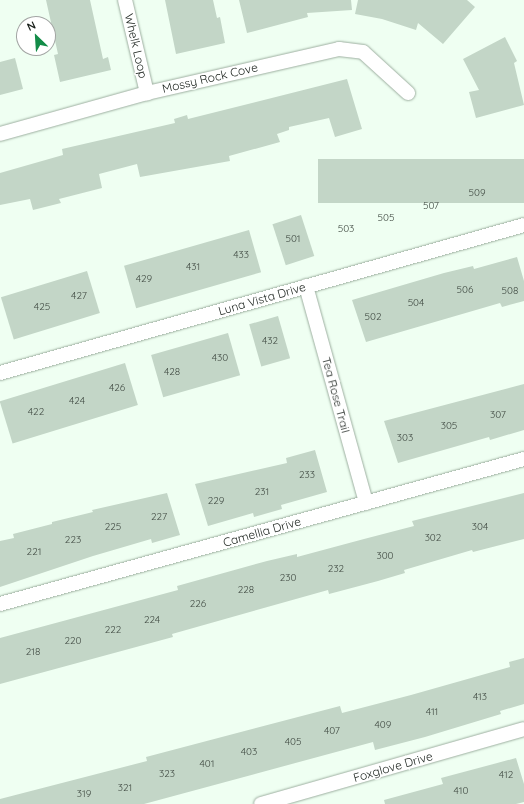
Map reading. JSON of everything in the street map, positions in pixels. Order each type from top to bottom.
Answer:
[{"type":"street","name":"Whelk Loop","points":[[125,0],[147,93]]},
{"type":"street","name":"Mossy Rock Cove","points":[[0,134],[147,93],[340,48],[363,52],[408,93]]},
{"type":"street","name":"Luna Vista Drive","points":[[0,373],[524,225]]},
{"type":"street","name":"Tea Rose Trail","points":[[306,286],[366,503]]},
{"type":"street","name":"Camellia Drive","points":[[0,604],[524,459]]},
{"type":"street","name":"Foxglove Drive","points":[[261,804],[524,729]]},
{"type":"building","points":[[46,0],[90,0],[103,59],[108,57],[111,70],[60,82],[54,56],[58,54],[56,45],[56,16],[50,16]]},
{"type":"building","points":[[165,0],[213,0],[217,18],[220,17],[225,43],[176,54]]},
{"type":"building","points":[[239,0],[351,0],[352,10],[307,13],[308,17],[247,33]]},
{"type":"building","points":[[358,0],[467,0],[475,7],[443,44],[418,23],[416,30],[382,19],[355,14]]},
{"type":"building","points":[[505,37],[517,61],[514,63],[524,105],[476,118],[469,92],[479,90],[463,59]]},
{"type":"building","points":[[15,58],[23,89],[0,95],[0,62]]},
{"type":"building","points":[[347,79],[362,129],[335,137],[329,118],[289,127],[289,130],[277,134],[280,142],[229,156],[230,161],[140,177],[137,164],[99,174],[102,188],[59,199],[61,203],[33,210],[30,199],[0,205],[0,173],[63,155],[62,149],[175,123],[174,119],[187,115],[188,119]]},
{"type":"building","points":[[318,159],[524,159],[524,203],[318,203]]},
{"type":"building","points":[[301,215],[314,256],[286,265],[272,224]]},
{"type":"building","points":[[249,230],[261,272],[136,308],[124,266]]},
{"type":"building","points":[[517,257],[524,281],[524,301],[502,307],[500,303],[366,342],[352,300],[444,273],[473,266],[474,269]]},
{"type":"building","points":[[87,271],[100,313],[14,339],[1,297]]},
{"type":"building","points":[[278,316],[290,358],[261,367],[249,324]]},
{"type":"building","points":[[228,333],[240,375],[163,397],[151,355]]},
{"type":"building","points":[[125,363],[138,405],[13,443],[0,401]]},
{"type":"building","points":[[524,384],[524,430],[490,440],[489,437],[398,463],[384,421]]},
{"type":"building","points":[[315,450],[327,492],[281,505],[282,509],[254,517],[253,513],[208,526],[195,484],[287,463],[286,458]]},
{"type":"building","points":[[167,493],[180,535],[152,543],[151,539],[93,556],[0,587],[0,541],[14,538],[13,534],[52,524],[52,522],[93,512],[92,510]]},
{"type":"building","points":[[524,493],[524,539],[473,552],[472,550],[404,570],[405,573],[378,581],[329,594],[328,590],[172,634],[173,637],[0,684],[0,638],[178,590],[177,586],[267,561],[297,554],[297,557],[414,526],[412,521]]},
{"type":"building","points":[[524,658],[524,704],[500,711],[501,714],[425,737],[375,750],[373,742],[144,804],[0,804],[0,799],[147,761],[146,757],[340,706],[342,713],[411,695],[510,667],[509,662]]},
{"type":"building","points":[[516,758],[524,784],[524,802],[516,804],[385,804],[384,800],[443,784],[441,778]]}]
